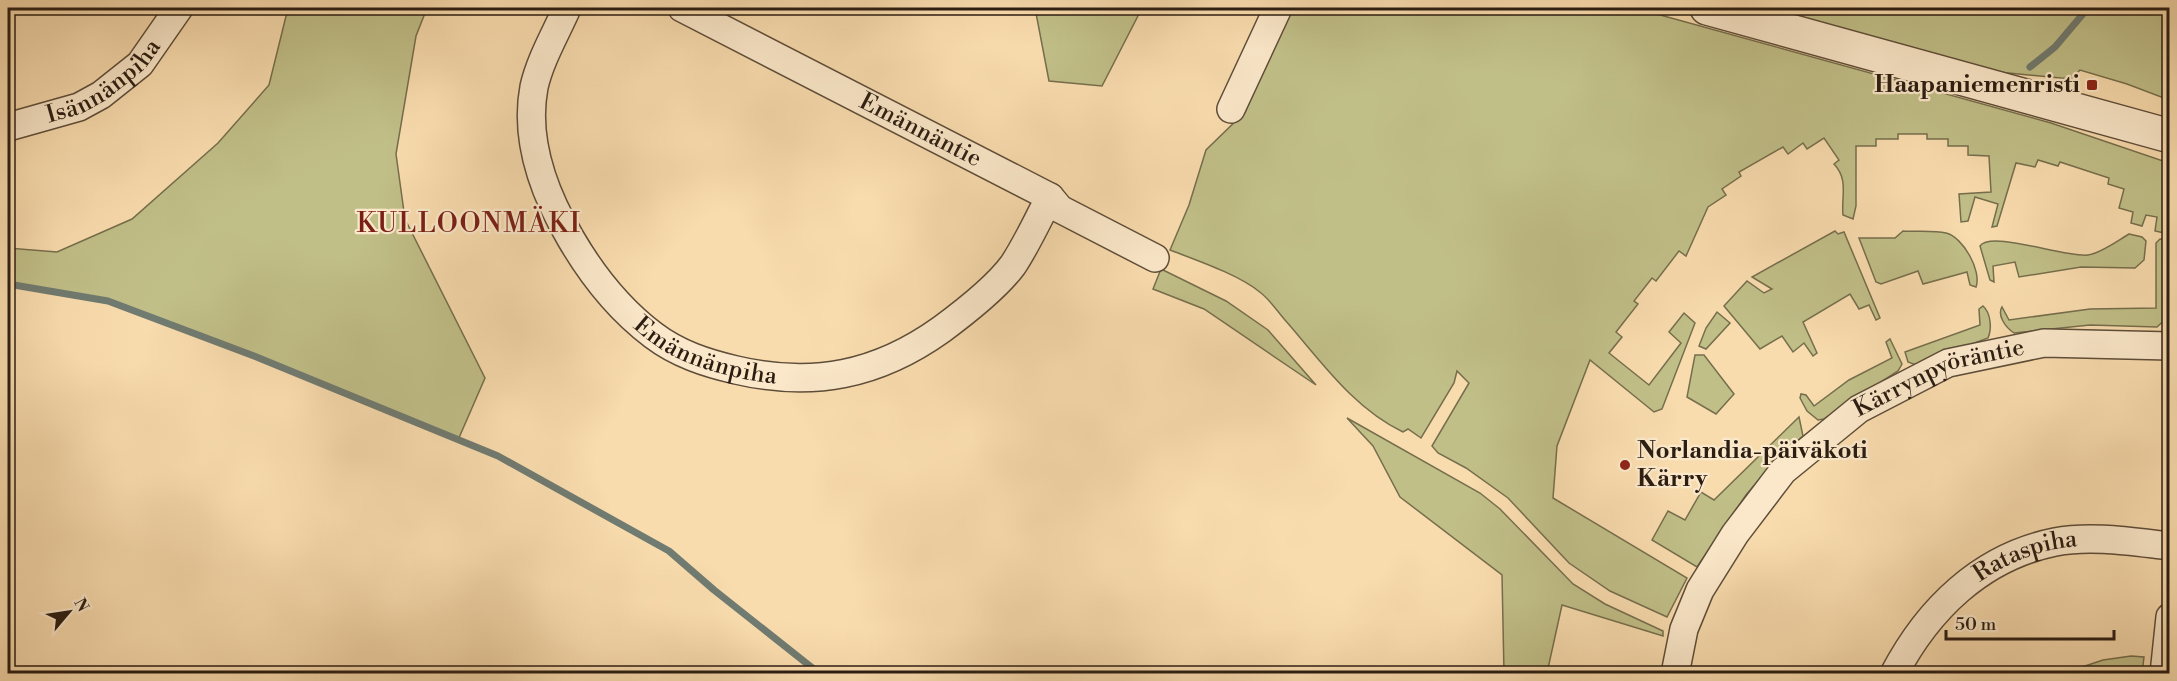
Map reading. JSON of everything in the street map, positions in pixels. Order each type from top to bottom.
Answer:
[{"type":"street","name":"Isännänpiha","points":[[8,127],[79,107],[100,95],[140,64],[179,8]]},
{"type":"street","name":"Emännänpiha","points":[[567,8],[534,87],[533,129],[543,181],[560,219],[587,266],[616,300],[654,335],[699,361],[765,377],[819,379],[873,367],[921,344],[964,313],[1012,266],[1050,197]]},
{"type":"street","name":"Emännäntie","points":[[682,8],[1050,197],[1060,209],[1155,258]]},
{"type":"street","points":[[1231,109],[1278,8]]},
{"type":"street","points":[[1707,8],[2169,136]]},
{"type":"street","name":"Kärrynpyöräntie","points":[[1675,674],[1684,629],[1700,590],[1735,534],[1783,471],[1859,409],[1948,363],[2044,343],[2169,346]]},
{"type":"street","name":"Rataspiha","points":[[1894,674],[1932,615],[1956,589],[2008,557],[2056,542],[2096,539],[2169,546]]},
{"type":"street","points":[[2164,674],[2169,617]]},
{"type":"shaded area","points":[[288,8],[427,8],[416,36],[396,154],[405,219],[485,378],[458,440],[254,356],[108,301],[8,284],[8,248],[57,252],[132,219],[218,143],[269,85]]},
{"type":"shaded area","points":[[1035,8],[1142,8],[1102,86],[1049,81]]},
{"type":"shaded area","points":[[1291,8],[1635,8],[2051,123],[2169,163],[2169,234],[2155,231],[2157,217],[2146,215],[2142,226],[2131,223],[2133,212],[2119,208],[2124,189],[2108,184],[2109,178],[2060,162],[2058,166],[2038,160],[2035,167],[2016,163],[1997,226],[1992,227],[1998,204],[1975,197],[1968,221],[1961,222],[1959,194],[1991,192],[1989,156],[1968,155],[1968,146],[1948,146],[1948,139],[1927,139],[1927,134],[1898,134],[1898,139],[1876,139],[1876,146],[1856,146],[1856,206],[1853,219],[1843,215],[1843,182],[1834,164],[1839,160],[1824,138],[1807,149],[1803,143],[1788,154],[1783,147],[1739,172],[1741,176],[1722,189],[1726,195],[1708,207],[1686,256],[1679,251],[1656,281],[1652,278],[1634,301],[1638,304],[1616,332],[1622,337],[1609,353],[1649,385],[1681,343],[1669,332],[1684,313],[1695,323],[1662,409],[1654,412],[1590,360],[1557,446],[1553,498],[1687,578],[1667,617],[1610,591],[1569,563],[1508,498],[1466,468],[1438,453],[1432,446],[1469,383],[1457,371],[1454,383],[1421,438],[1408,429],[1403,432],[1385,422],[1353,397],[1261,293],[1230,274],[1170,250],[1189,205],[1206,150],[1245,112]]},
{"type":"shaded area","points":[[1766,8],[2169,8],[2169,100],[2080,70],[2071,79],[1998,72]]},
{"type":"shaded area","points":[[1835,231],[1838,234],[1844,232],[1880,318],[1876,320],[1869,305],[1859,309],[1850,294],[1803,322],[1817,353],[1813,356],[1804,343],[1793,352],[1782,336],[1760,349],[1724,306],[1747,281],[1764,293],[1772,289],[1752,277]]},
{"type":"shaded area","points":[[1903,231],[1946,233],[1959,241],[1974,264],[1976,287],[1970,285],[1967,272],[1923,284],[1918,271],[1881,284],[1876,282],[1859,238],[1895,238]]},
{"type":"shaded area","points":[[2129,234],[2142,237],[2146,241],[2144,260],[2135,268],[2081,267],[2019,277],[2015,262],[1993,266],[1994,282],[1990,280],[1980,246],[1987,242],[1998,241],[2063,253],[2088,255],[2104,249]]},
{"type":"shaded area","points":[[2160,239],[2169,241],[2169,316],[2157,327],[2090,325],[2014,333],[2003,321],[2000,314],[2002,307],[2009,320],[2090,309],[2156,308],[2156,243]]},
{"type":"shaded area","points":[[1161,269],[1226,301],[1268,330],[1316,385],[1204,309],[1153,289]]},
{"type":"shaded area","points":[[1983,306],[1990,321],[1988,338],[1916,365],[1908,362],[1905,352],[1980,325],[1979,309]]},
{"type":"shaded area","points":[[1717,312],[1730,323],[1706,349],[1699,346],[1706,328]]},
{"type":"shaded area","points":[[1890,339],[1902,364],[1898,371],[1824,419],[1818,420],[1807,411],[1800,398],[1801,394],[1806,395],[1814,406],[1849,380],[1892,358],[1886,342]]},
{"type":"shaded area","points":[[1695,355],[1704,355],[1734,394],[1716,414],[1687,397]]},
{"type":"shaded area","points":[[1799,417],[1803,436],[1776,460],[1746,495],[1697,567],[1652,540],[1668,511],[1685,520],[1701,492],[1714,500]]},
{"type":"shaded area","points":[[1347,418],[1480,493],[1500,509],[1573,584],[1605,604],[1663,631],[1663,636],[1562,605],[1547,673],[1504,673],[1502,575],[1400,497],[1373,446]]},
{"type":"shaded area","points":[[2131,656],[2144,657],[2142,673],[2064,673],[2103,660]]},
{"type":"waterway","points":[[2030,67],[2055,47],[2088,8]]},
{"type":"waterway","points":[[8,284],[108,301],[254,356],[498,456],[669,551],[714,590],[820,674]]},
{"type":"place","name":"Haapaniemenristi","points":[[2092,85]]},
{"type":"place","name":"Norlandia-päiväkoti Kärry","points":[[1625,465]]},
{"type":"district","name":"KULLOONMÄKI","points":[[469,224]]}]
